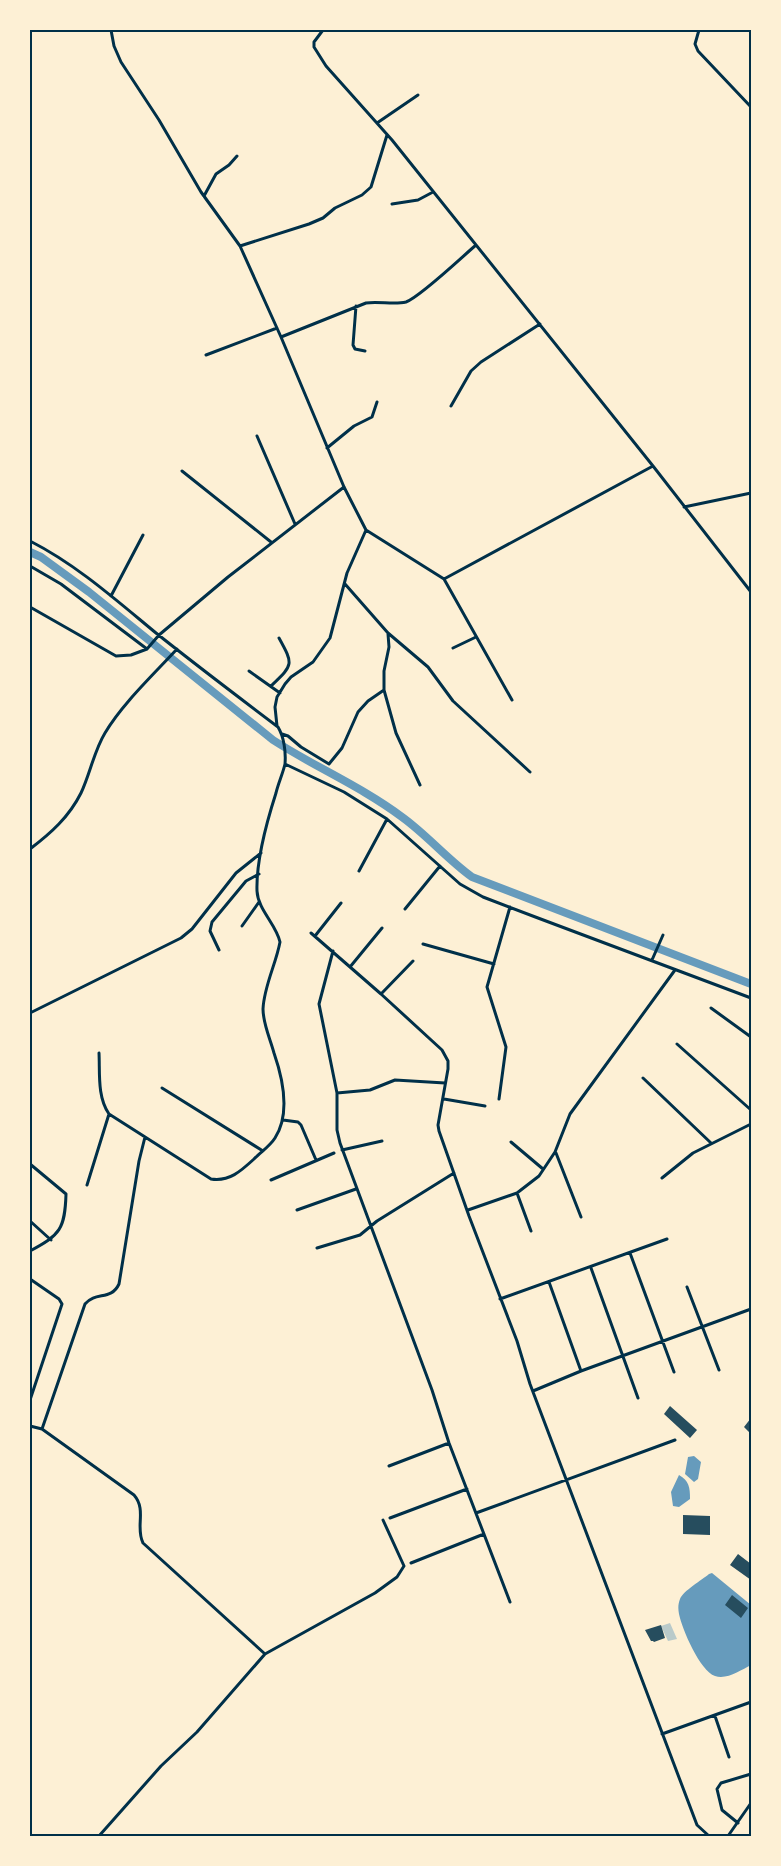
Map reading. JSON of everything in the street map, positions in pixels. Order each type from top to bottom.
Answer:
[{"type":"street","points":[[111,30],[120,62],[159,120],[204,196],[240,246],[281,337],[344,487],[366,530],[444,579],[512,700]]},
{"type":"street","points":[[322,30],[314,42],[314,48],[318,55],[387,134],[434,192],[751,592]]},
{"type":"street","points":[[699,30],[695,44],[698,51],[751,107]]},
{"type":"street","points":[[377,124],[418,95]]},
{"type":"street","points":[[240,246],[283,234],[309,224],[322,218],[335,208],[362,195],[371,187],[387,134]]},
{"type":"street","points":[[204,196],[216,174],[229,165],[237,156]]},
{"type":"street","points":[[392,204],[418,200],[434,192]]},
{"type":"street","points":[[281,337],[366,302],[399,303],[413,298],[476,245]]},
{"type":"street","points":[[356,306],[353,345],[360,351],[365,352]]},
{"type":"street","points":[[451,406],[471,371],[481,362],[540,324]]},
{"type":"street","points":[[206,355],[277,328]]},
{"type":"street","points":[[327,448],[354,426],[372,417],[377,402]]},
{"type":"street","points":[[257,436],[295,524]]},
{"type":"street","points":[[444,579],[653,466]]},
{"type":"street","points":[[182,471],[272,542]]},
{"type":"street","points":[[30,608],[116,656],[131,655],[148,648],[158,637],[272,542],[344,487]]},
{"type":"street","points":[[684,507],[751,493]]},
{"type":"street","points":[[99,1052],[102,1094],[105,1108],[109,1114],[205,1176],[217,1180],[232,1176],[244,1168],[275,1138],[283,1120],[284,1093],[275,1054],[265,1027],[263,1007],[280,942],[278,932],[259,902],[257,890],[267,824],[285,764],[282,734],[278,727],[275,707],[280,693],[291,677],[314,662],[325,647],[334,627],[349,567],[366,530]]},
{"type":"street","points":[[111,596],[143,535]]},
{"type":"street","points":[[30,541],[46,549],[84,574],[158,637],[177,649],[278,727]]},
{"type":"street","points":[[30,566],[60,584],[148,648]]},
{"type":"street","points":[[345,584],[388,633],[422,662],[453,701],[530,772]]},
{"type":"street","points":[[388,633],[389,646],[384,671],[384,690],[396,733],[420,786]]},
{"type":"street","points":[[453,648],[476,637]]},
{"type":"street","points":[[271,686],[284,674],[290,663],[290,656],[279,638]]},
{"type":"street","points":[[30,849],[68,815],[81,793],[104,733],[177,649]]},
{"type":"street","points":[[249,671],[280,693]]},
{"type":"street","points":[[282,734],[288,736],[301,747],[329,764],[342,748],[358,712],[368,701],[384,690]]},
{"type":"street","points":[[285,764],[351,796],[387,819],[470,891],[751,998]]},
{"type":"street","points":[[359,871],[387,819]]},
{"type":"street","points":[[30,1005],[32,1012],[180,938],[192,929],[236,873],[262,853]]},
{"type":"street","points":[[405,909],[440,866]]},
{"type":"street","points":[[219,950],[210,931],[212,922],[246,881],[259,874]]},
{"type":"street","points":[[242,926],[259,902]]},
{"type":"street","points":[[341,903],[313,935],[442,1050],[448,1061],[444,1099],[438,1124],[439,1130],[500,1300],[517,1341],[533,1391],[642,1676],[662,1734],[697,1825],[709,1836]]},
{"type":"street","points":[[499,1099],[506,1047],[487,987],[510,907]]},
{"type":"street","points":[[350,966],[382,928]]},
{"type":"street","points":[[652,960],[663,934]]},
{"type":"street","points":[[423,944],[494,964]]},
{"type":"street","points":[[333,951],[319,1004],[338,1093],[337,1130],[342,1150],[430,1384],[449,1443],[510,1602]]},
{"type":"street","points":[[381,994],[413,961]]},
{"type":"street","points":[[468,1210],[517,1193],[532,1183],[555,1152],[574,1108],[674,970]]},
{"type":"street","points":[[711,1008],[751,1037]]},
{"type":"street","points":[[678,1044],[751,1110]]},
{"type":"street","points":[[643,1078],[712,1144]]},
{"type":"street","points":[[338,1093],[370,1090],[395,1080],[445,1083]]},
{"type":"street","points":[[162,1088],[262,1151]]},
{"type":"street","points":[[444,1099],[485,1106]]},
{"type":"street","points":[[87,1185],[109,1114]]},
{"type":"street","points":[[283,1120],[298,1122],[301,1125],[316,1160]]},
{"type":"street","points":[[662,1178],[694,1153],[751,1124]]},
{"type":"street","points":[[42,1429],[86,1304],[94,1296],[105,1296],[112,1293],[119,1284],[139,1161],[146,1137]]},
{"type":"street","points":[[342,1150],[382,1141]]},
{"type":"street","points":[[511,1142],[544,1169]]},
{"type":"street","points":[[555,1152],[581,1217]]},
{"type":"street","points":[[271,1180],[334,1153]]},
{"type":"street","points":[[30,1164],[66,1194],[66,1208],[59,1232],[51,1240],[30,1251]]},
{"type":"street","points":[[317,1248],[353,1238],[454,1173]]},
{"type":"street","points":[[297,1210],[356,1189]]},
{"type":"street","points":[[517,1193],[530,1231]]},
{"type":"street","points":[[30,1221],[51,1240]]},
{"type":"street","points":[[500,1300],[667,1239]]},
{"type":"street","points":[[630,1252],[674,1372]]},
{"type":"street","points":[[591,1268],[638,1398]]},
{"type":"street","points":[[30,1279],[59,1299],[62,1304],[30,1400]]},
{"type":"street","points":[[549,1282],[581,1371]]},
{"type":"street","points":[[688,1287],[719,1370]]},
{"type":"street","points":[[533,1391],[581,1371],[751,1309]]},
{"type":"street","points":[[30,1382],[34,1388]]},
{"type":"street","points":[[30,1426],[42,1429],[134,1494],[139,1500],[142,1512],[139,1534],[143,1544],[265,1654]]},
{"type":"street","points":[[476,1513],[675,1440]]},
{"type":"street","points":[[389,1466],[449,1443]]},
{"type":"street","points":[[390,1518],[467,1489]]},
{"type":"street","points":[[99,1836],[161,1766],[197,1732],[265,1654],[375,1593],[397,1577],[404,1566],[383,1520]]},
{"type":"street","points":[[411,1563],[484,1534]]},
{"type":"street","points":[[662,1734],[751,1702]]},
{"type":"street","points":[[715,1716],[729,1757]]},
{"type":"street","points":[[738,1823],[722,1810],[717,1789],[721,1782],[751,1774]]},
{"type":"street","points":[[728,1836],[751,1803]]},
{"type":"shaded area","points":[[670,1623],[677,1639],[668,1641],[661,1626]]},
{"type":"water","points":[[694,1456],[701,1462],[698,1479],[694,1482],[685,1474],[688,1457]]},
{"type":"water","points":[[679,1475],[688,1485],[690,1499],[679,1507],[673,1506],[671,1492]]},
{"type":"water","points":[[712,1573],[751,1605],[751,1665],[724,1677],[709,1673],[703,1666],[688,1639],[678,1607],[680,1599],[685,1593]]},
{"type":"building","points":[[670,1406],[697,1430],[690,1438],[664,1414]]},
{"type":"building","points":[[751,1418],[751,1434],[744,1427]]},
{"type":"building","points":[[683,1515],[710,1516],[710,1535],[683,1534]]},
{"type":"building","points":[[738,1554],[751,1564],[751,1580],[730,1565]]},
{"type":"building","points":[[732,1595],[748,1608],[741,1618],[725,1605]]},
{"type":"building","points":[[661,1625],[665,1638],[654,1642],[651,1641],[645,1630]]},
{"type":"waterway","points":[[30,552],[41,557],[89,592],[273,740],[387,806],[411,824],[472,877],[751,984]]}]
